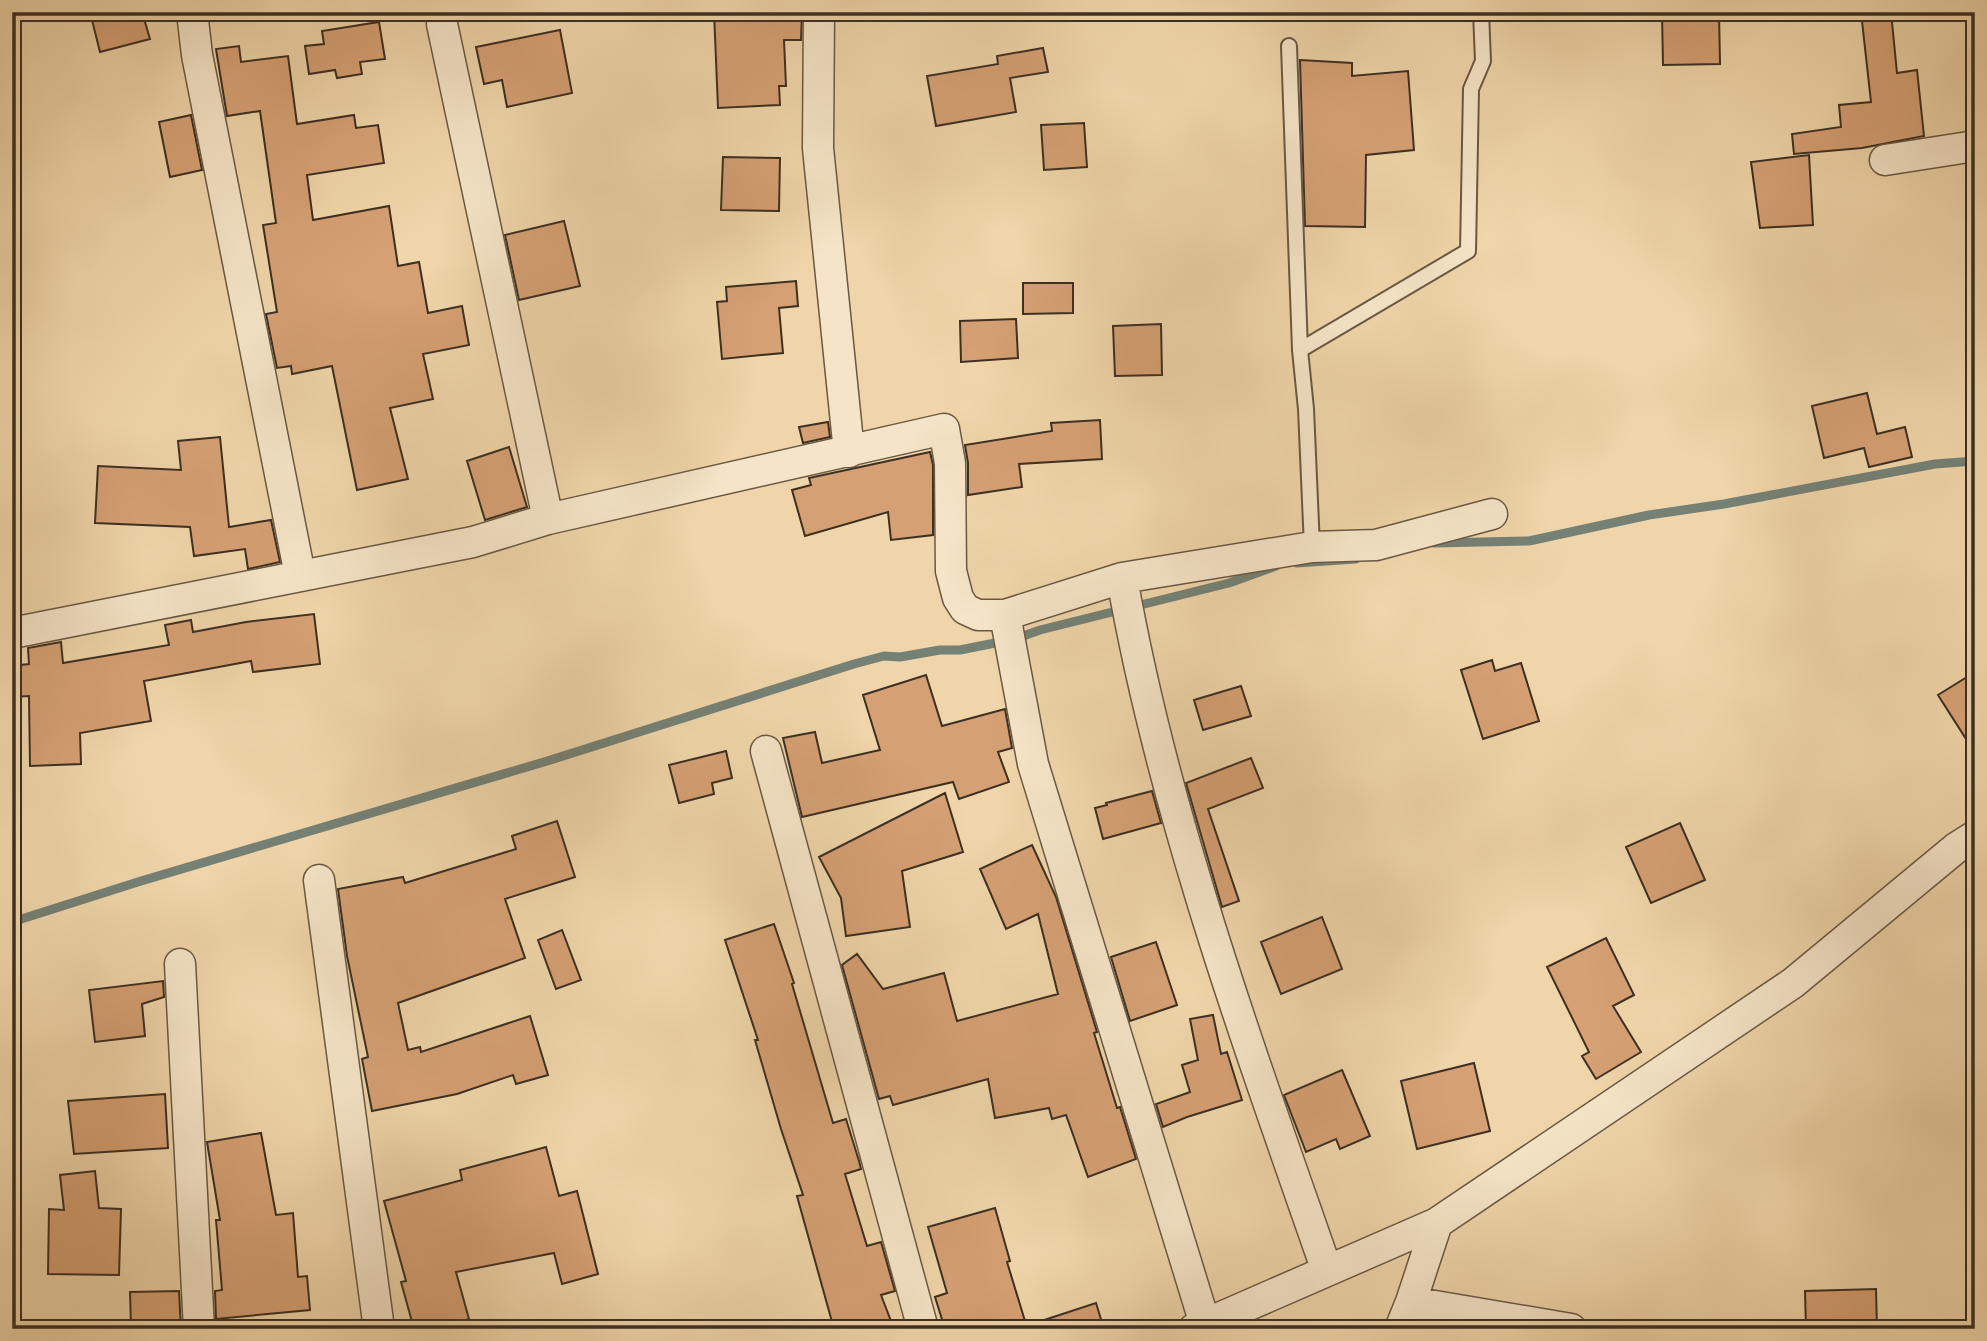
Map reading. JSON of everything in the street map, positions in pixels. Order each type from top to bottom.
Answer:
[{"type":"street","points":[[192,12],[197,55],[300,576]]},
{"type":"street","points":[[818,12],[818,148],[849,452]]},
{"type":"street","points":[[442,24],[548,519]]},
{"type":"street","points":[[1885,160],[1975,146]]},
{"type":"street","points":[[12,634],[473,541],[548,519],[944,429],[950,463],[951,571],[958,598],[965,609],[978,615],[1005,615],[1122,578],[1312,547],[1376,545],[1492,514]]},
{"type":"street","points":[[1122,578],[1151,721],[1197,883],[1234,1005],[1327,1271]]},
{"type":"street","points":[[1005,615],[1033,765],[1200,1326],[1437,1223],[1793,983],[1956,848],[1975,836]]},
{"type":"street","points":[[766,751],[923,1329]]},
{"type":"street","points":[[319,880],[379,1329]]},
{"type":"street","points":[[180,964],[199,1329]]},
{"type":"street","points":[[1437,1223],[1406,1316],[1571,1329]]},
{"type":"lane","points":[[1300,350],[1468,251],[1471,89],[1482,61],[1481,12]]},
{"type":"lane","points":[[1289,46],[1300,350],[1306,409],[1312,547]]},
{"type":"building","points":[[90,12],[142,12],[150,39],[100,52]]},
{"type":"building","points":[[714,12],[802,12],[801,40],[784,40],[786,86],[779,86],[780,105],[718,108]]},
{"type":"building","points":[[1662,12],[1719,12],[1720,64],[1663,65]]},
{"type":"building","points":[[1861,12],[1891,12],[1897,73],[1917,70],[1924,136],[1862,148],[1794,154],[1792,134],[1841,127],[1839,105],[1871,102]]},
{"type":"building","points":[[379,22],[385,59],[360,62],[362,74],[337,78],[335,70],[309,74],[305,46],[324,44],[322,31]]},
{"type":"building","points":[[560,30],[572,93],[507,107],[502,80],[484,84],[476,47]]},
{"type":"building","points":[[239,46],[241,62],[288,56],[297,124],[354,115],[356,128],[378,125],[384,163],[307,175],[313,220],[389,206],[398,266],[419,262],[428,313],[462,306],[469,345],[423,354],[433,399],[390,408],[408,479],[357,490],[332,366],[292,374],[291,366],[277,368],[266,314],[277,312],[263,225],[276,223],[260,111],[227,116],[216,49]]},
{"type":"building","points":[[1043,48],[1048,72],[1010,78],[1016,112],[936,126],[927,76],[998,64],[997,56]]},
{"type":"building","points":[[1300,60],[1352,63],[1352,76],[1408,71],[1414,150],[1366,155],[1365,227],[1305,226]]},
{"type":"building","points":[[191,115],[202,170],[170,177],[159,122]]},
{"type":"building","points":[[1084,123],[1087,167],[1044,170],[1041,125]]},
{"type":"building","points":[[1809,155],[1813,225],[1760,228],[1751,162]]},
{"type":"building","points":[[723,157],[780,158],[779,211],[721,210]]},
{"type":"building","points":[[564,221],[580,286],[519,300],[505,235]]},
{"type":"building","points":[[796,281],[798,306],[779,308],[783,353],[722,359],[717,302],[727,301],[726,287]]},
{"type":"building","points":[[1023,283],[1073,283],[1073,313],[1023,314]]},
{"type":"building","points":[[1016,319],[1018,358],[961,362],[960,321]]},
{"type":"building","points":[[1161,324],[1162,375],[1115,376],[1113,326]]},
{"type":"building","points":[[1867,393],[1877,434],[1905,427],[1912,457],[1869,467],[1864,448],[1824,458],[1812,406]]},
{"type":"building","points":[[1100,420],[1102,459],[1019,464],[1022,487],[968,495],[965,445],[1052,431],[1051,423]]},
{"type":"building","points":[[828,422],[830,437],[803,443],[799,427]]},
{"type":"building","points":[[220,437],[229,527],[271,520],[280,562],[248,569],[245,549],[194,556],[190,527],[95,523],[98,466],[181,470],[178,441]]},
{"type":"building","points":[[509,447],[527,507],[485,520],[467,461]]},
{"type":"building","points":[[930,452],[933,465],[933,535],[891,540],[888,512],[805,536],[792,490],[811,485],[809,478]]},
{"type":"building","points":[[314,614],[320,664],[253,672],[251,661],[144,681],[151,721],[80,733],[81,764],[30,766],[29,696],[12,697],[12,666],[29,664],[28,648],[61,642],[63,663],[169,645],[165,625],[191,620],[193,632]]},
{"type":"building","points":[[1492,660],[1495,671],[1521,663],[1539,721],[1483,739],[1461,670]]},
{"type":"building","points":[[1975,672],[1975,753],[1938,695]]},
{"type":"building","points":[[926,675],[942,726],[1005,709],[1012,748],[998,752],[1009,782],[959,799],[953,782],[802,817],[783,738],[815,732],[822,763],[880,750],[863,695]]},
{"type":"building","points":[[1241,686],[1251,716],[1203,730],[1194,700]]},
{"type":"building","points":[[726,751],[732,778],[712,783],[714,794],[679,803],[669,765]]},
{"type":"building","points":[[1251,758],[1263,788],[1208,809],[1239,901],[1222,907],[1186,783]]},
{"type":"building","points":[[1152,791],[1161,823],[1103,839],[1095,808]]},
{"type":"building","points":[[945,793],[963,852],[902,871],[910,927],[846,936],[841,898],[819,857]]},
{"type":"building","points":[[557,821],[575,877],[505,899],[525,958],[398,1003],[408,1050],[420,1047],[421,1052],[530,1016],[548,1075],[516,1084],[513,1075],[457,1094],[372,1111],[362,1059],[368,1057],[347,956],[338,889],[403,877],[405,883],[516,849],[512,836]]},
{"type":"building","points":[[1680,823],[1705,880],[1651,903],[1626,847]]},
{"type":"building","points":[[1032,845],[1056,897],[1097,1032],[1094,1033],[1136,1159],[1088,1177],[1066,1115],[1052,1119],[1049,1108],[995,1118],[988,1079],[893,1105],[890,1096],[879,1099],[842,965],[857,954],[883,989],[944,973],[957,1021],[1058,994],[1038,914],[1006,929],[980,869]]},
{"type":"building","points":[[1322,917],[1342,969],[1281,994],[1261,942]]},
{"type":"building","points":[[774,924],[794,983],[792,984],[833,1123],[846,1119],[859,1161],[861,1169],[845,1174],[867,1246],[881,1242],[895,1291],[881,1295],[894,1329],[834,1329],[797,1196],[803,1195],[755,1040],[758,1040],[725,940]]},
{"type":"building","points":[[562,930],[581,980],[556,989],[538,940]]},
{"type":"building","points":[[1606,938],[1634,995],[1613,1006],[1641,1052],[1596,1079],[1582,1056],[1589,1052],[1547,967]]},
{"type":"building","points":[[1156,942],[1177,1005],[1130,1021],[1111,957]]},
{"type":"building","points":[[163,981],[164,997],[142,1004],[145,1036],[95,1042],[89,990]]},
{"type":"building","points":[[1213,1015],[1221,1054],[1227,1052],[1242,1100],[1163,1127],[1156,1104],[1190,1092],[1182,1065],[1198,1060],[1190,1019]]},
{"type":"building","points":[[1474,1063],[1490,1131],[1417,1149],[1401,1081]]},
{"type":"building","points":[[1342,1070],[1370,1136],[1340,1149],[1336,1139],[1306,1152],[1284,1095]]},
{"type":"building","points":[[165,1094],[168,1148],[74,1154],[68,1101]]},
{"type":"building","points":[[261,1133],[276,1215],[293,1213],[298,1277],[307,1276],[310,1310],[216,1319],[215,1291],[222,1290],[216,1220],[220,1220],[207,1142]]},
{"type":"building","points":[[546,1147],[559,1196],[577,1191],[598,1274],[562,1284],[554,1253],[456,1272],[469,1319],[435,1329],[414,1329],[401,1282],[406,1281],[384,1201],[462,1180],[460,1170]]},
{"type":"building","points":[[95,1171],[99,1208],[121,1209],[119,1275],[48,1274],[49,1209],[64,1210],[60,1175]]},
{"type":"building","points":[[995,1208],[1010,1261],[1007,1262],[1025,1321],[999,1329],[945,1329],[935,1297],[947,1293],[928,1227]]},
{"type":"building","points":[[1876,1289],[1877,1329],[1806,1329],[1805,1291]]},
{"type":"building","points":[[179,1291],[181,1329],[131,1329],[130,1292]]},
{"type":"building","points":[[1096,1303],[1104,1329],[1033,1329],[1032,1324]]},
{"type":"waterway","points":[[1434,543],[1529,541],[1649,515],[1724,504],[1935,464],[1975,461]]},
{"type":"waterway","points":[[1297,563],[1356,559]]},
{"type":"waterway","points":[[12,922],[141,881],[544,762],[854,664],[884,656],[900,657],[940,650],[960,650],[1015,639],[1040,630],[1229,583],[1276,566]]}]
